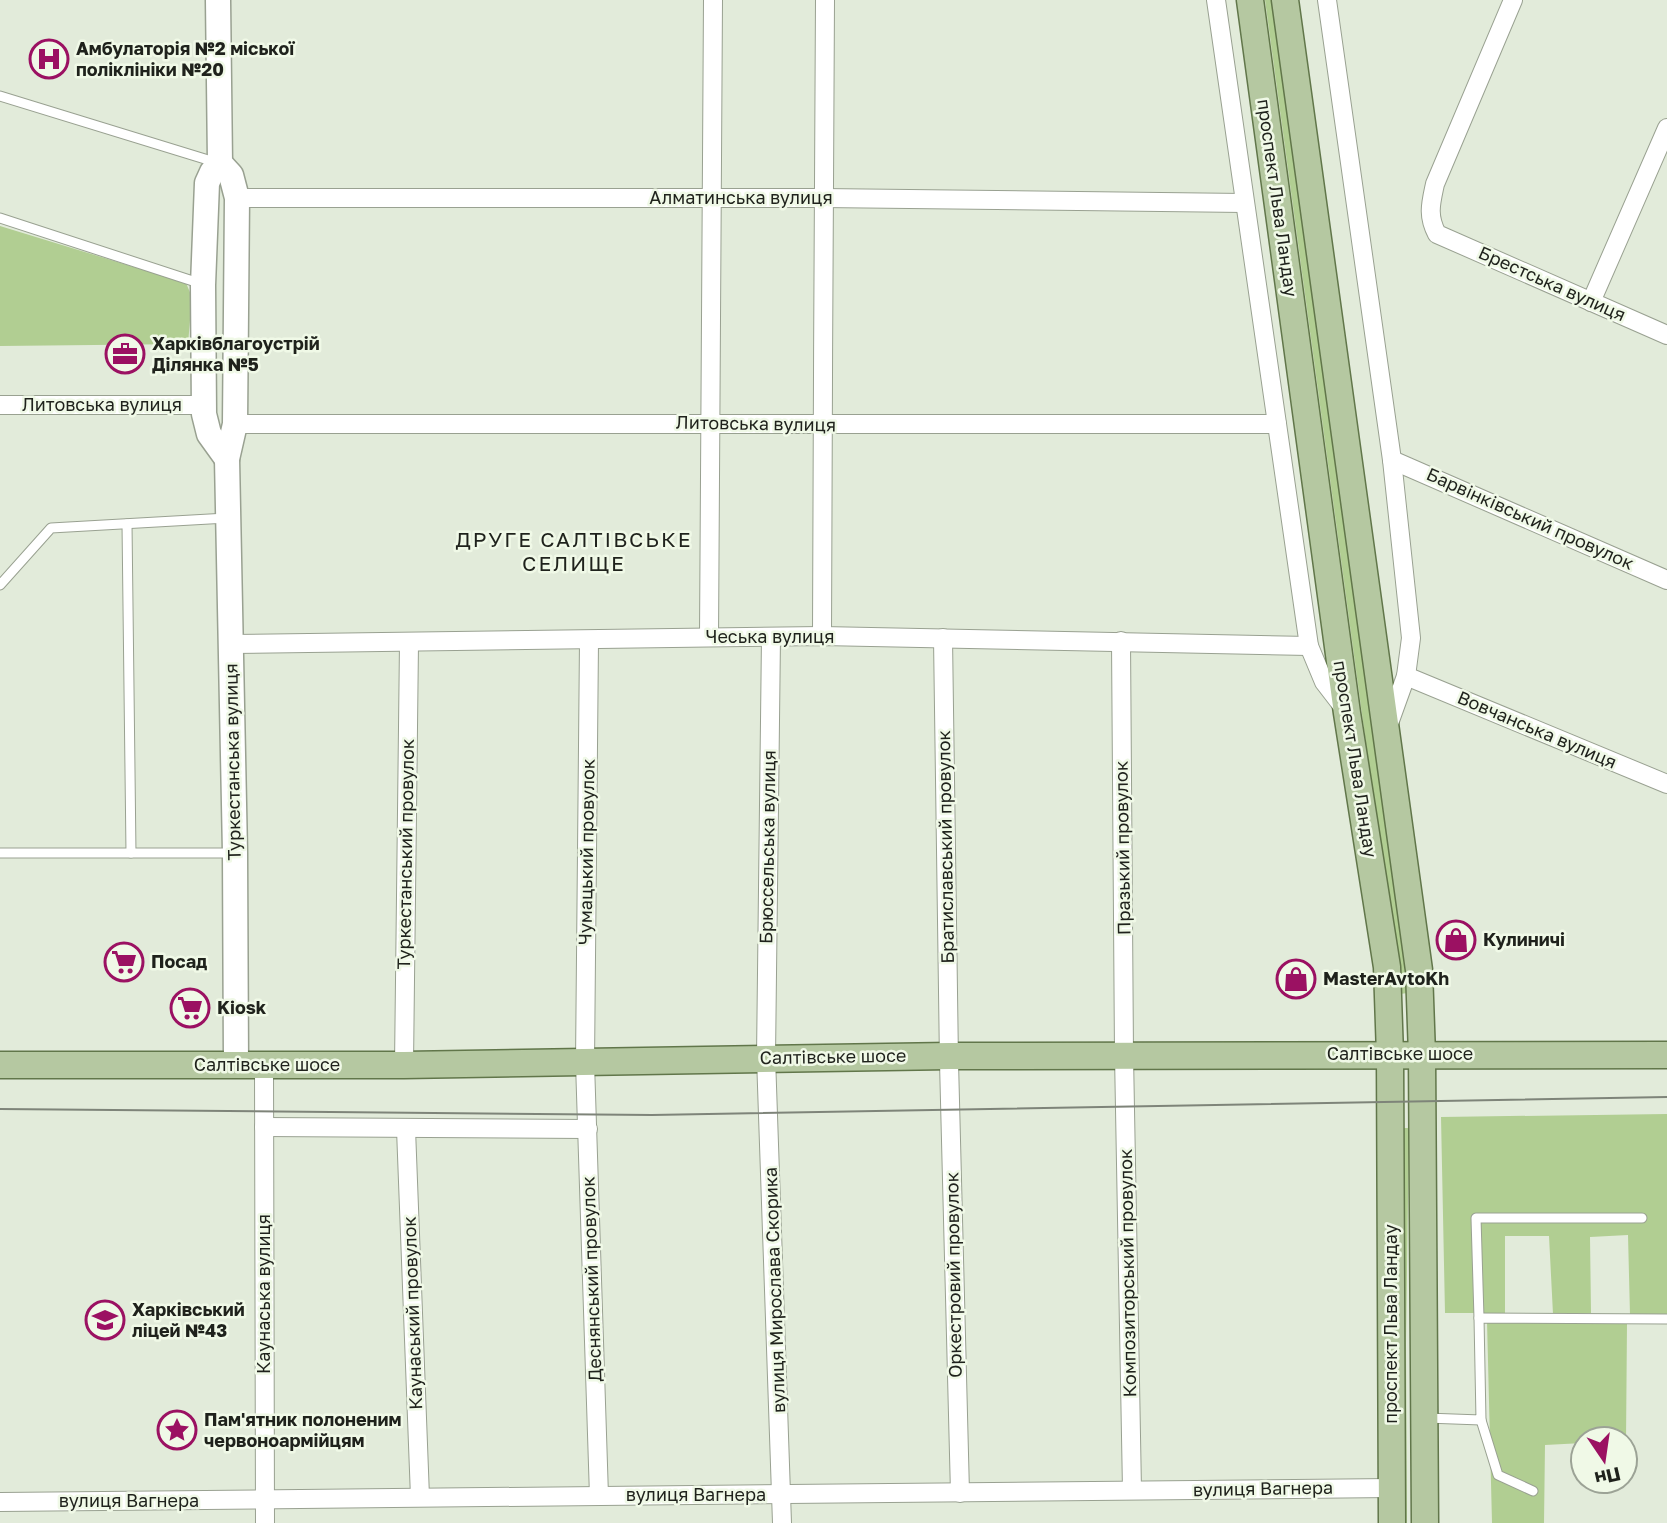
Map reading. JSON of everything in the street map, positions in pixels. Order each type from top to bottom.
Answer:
[{"type":"main road","name":"проспект Льва Ландау","points":[[1250,0],[1347,713],[1387,967],[1390,1055],[1392,1523]]},
{"type":"main road","name":"проспект Льва Ландау","points":[[1285,0],[1419,970],[1425,1523]]},
{"type":"main road","name":"Салтівське шосе","points":[[0,1065],[404,1065],[766,1057],[1667,1055]]},
{"type":"street","name":"Туркестанська вулиця","points":[[218,0],[219,163],[207,183],[203,285],[204,405],[205,424],[209,434],[227,459]]},
{"type":"street","points":[[709,637],[713,0]]},
{"type":"street","points":[[822,636],[825,0]]},
{"type":"street","points":[[1216,0],[1309,646],[1324,682],[1347,713]]},
{"type":"street","points":[[1326,0],[1392,460],[1411,638],[1406,676],[1387,729]]},
{"type":"street","name":"Брестська вулиця","points":[[1513,0],[1435,184],[1429,211],[1437,234],[1667,335]]},
{"type":"street","points":[[1591,302],[1667,128]]},
{"type":"street","name":"Туркестанська вулиця","points":[[219,163],[231,175],[237,198],[235,424],[227,459],[235,853],[236,1065]]},
{"type":"street","name":"Алматинська вулиця","points":[[237,198],[822,198],[1244,204]]},
{"type":"street","name":"Литовська вулиця","points":[[0,405],[204,405]]},
{"type":"street","name":"Литовська вулиця","points":[[235,424],[1277,424]]},
{"type":"street","name":"Барвінківський провулок","points":[[1392,460],[1667,580]]},
{"type":"street","name":"Чеська вулиця","points":[[231,644],[822,636],[1121,640],[1309,646]]},
{"type":"street","name":"Брюссельська вулиця","points":[[766,1057],[771,637]]},
{"type":"street","name":"Братиславський провулок","points":[[943,638],[948,1056]]},
{"type":"street","name":"Празький провулок","points":[[1121,640],[1124,1055]]},
{"type":"street","name":"Чумацький провулок","points":[[586,1063],[589,641]]},
{"type":"street","name":"Туркестанський провулок","points":[[404,1065],[409,643]]},
{"type":"street","name":"Вовчанська вулиця","points":[[1406,676],[1667,784]]},
{"type":"street","name":"Композиторський провулок","points":[[1124,1055],[1132,1490]]},
{"type":"street","name":"Оркестровий провулок","points":[[948,1056],[960,1493]]},
{"type":"street","name":"вулиця Мирослава Скорика","points":[[766,1057],[782,1523]]},
{"type":"street","name":"Деснянський провулок","points":[[586,1063],[599,1496]]},
{"type":"street","name":"Каунаська вулиця","points":[[264,1065],[265,1523]]},
{"type":"street","points":[[264,1127],[587,1129]]},
{"type":"street","name":"Каунаський провулок","points":[[407,1129],[419,1497]]},
{"type":"street","name":"вулиця Вагнера","points":[[0,1502],[1392,1488]]},
{"type":"lane","points":[[0,96],[219,163]]},
{"type":"lane","points":[[0,218],[203,285]]},
{"type":"lane","points":[[0,585],[51,528],[229,518]]},
{"type":"lane","points":[[128,524],[131,853]]},
{"type":"lane","points":[[0,853],[235,853]]},
{"type":"lane","points":[[1533,1491],[1498,1475],[1480,1420],[1476,1218],[1642,1218]]},
{"type":"lane","points":[[1479,1318],[1667,1319]]},
{"type":"lane","points":[[1424,1418],[1480,1420]]},
{"type":"green space","points":[[1265,0],[1274,0],[1408,993],[1400,994]]},
{"type":"green space","points":[[0,226],[186,283],[192,297],[188,344],[0,346]]},
{"type":"green space","points":[[1667,1114],[1667,1316],[1630,1315],[1628,1235],[1590,1237],[1591,1313],[1553,1314],[1549,1236],[1505,1236],[1505,1313],[1445,1313],[1441,1117]]},
{"type":"green space","points":[[1399,1128],[1409,1128],[1407,1523],[1398,1523]]},
{"type":"green space","points":[[1487,1321],[1627,1324],[1626,1425],[1569,1425],[1569,1444],[1545,1445],[1544,1523],[1492,1523]]},
{"type":"tram line","points":[[0,1109],[652,1115],[1667,1097]]},
{"type":"place","name":"Амбулаторія №2 міської поліклініки №20","points":[[49,59]]},
{"type":"place","name":"Харківблагоустрій Ділянка №5","points":[[125,354]]},
{"type":"place","name":"Кулиничі","points":[[1456,940]]},
{"type":"place","name":"Посад","points":[[124,962]]},
{"type":"place","name":"MasterAvtoKh","points":[[1296,979]]},
{"type":"place","name":"Kiosk","points":[[190,1008]]},
{"type":"place","name":"Харківський ліцей №43","points":[[105,1320]]},
{"type":"place","name":"Пам'ятник полоненим червоноармійцям","points":[[177,1430]]},
{"type":"district","name":"ДРУГЕ САЛТІВСЬКЕ СЕЛИЩЕ","points":[[574,552]]}]
